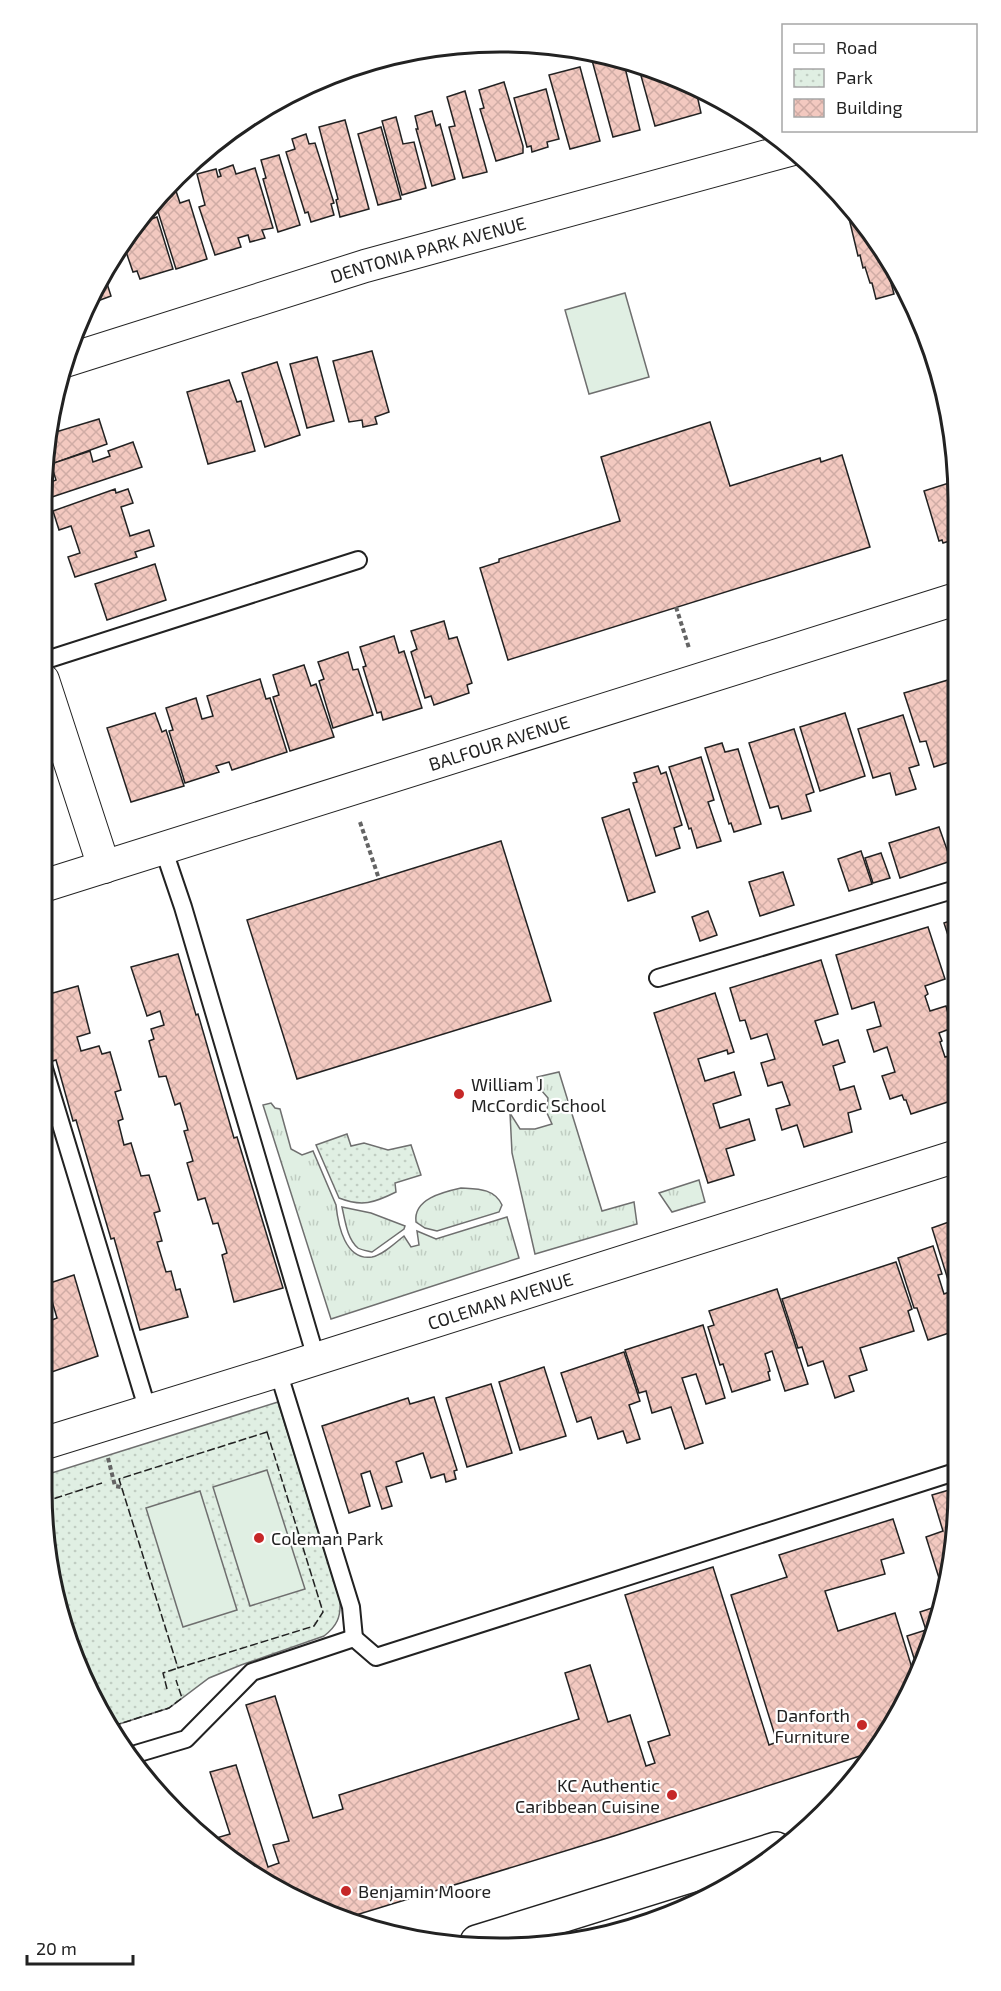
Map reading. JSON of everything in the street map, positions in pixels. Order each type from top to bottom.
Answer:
[{"type":"main road","points":[[490,1938],[761,1855]]},
{"type":"street","name":"DENTONIA PARK AVENUE","points":[[75,358],[365,266],[782,152]]},
{"type":"street","name":"BALFOUR AVENUE","points":[[52,883],[948,602]]},
{"type":"street","points":[[52,708],[104,867]]},
{"type":"street","name":"COLEMAN AVENUE","points":[[52,1441],[948,1159]]},
{"type":"lane","points":[[52,658],[357,560]]},
{"type":"lane","points":[[163,848],[316,1358]]},
{"type":"lane","points":[[658,978],[948,891]]},
{"type":"lane","points":[[52,1095],[148,1411]]},
{"type":"lane","points":[[278,1371],[351,1607],[354,1638],[376,1657],[948,1474]]},
{"type":"lane","points":[[138,1753],[186,1739],[252,1672],[354,1638]]},
{"type":"path","points":[[676,607],[691,654]]},
{"type":"path","points":[[357,812],[379,879]]},
{"type":"path","points":[[106,1451],[115,1486],[121,1487]]},
{"type":"green space","points":[[625,293],[649,377],[589,394],[565,310]]},
{"type":"green space","points":[[559,1072],[602,1211],[634,1202],[637,1224],[535,1254],[512,1153],[510,1113],[520,1129],[535,1129],[552,1124],[547,1113],[548,1098],[541,1090],[537,1077]]},
{"type":"green space","points":[[271,1103],[275,1108],[280,1109],[291,1149],[302,1155],[313,1151],[336,1205],[341,1231],[349,1248],[355,1253],[363,1257],[372,1257],[385,1251],[404,1236],[411,1247],[419,1245],[417,1231],[436,1239],[507,1217],[519,1258],[331,1319],[263,1105]]},
{"type":"green space","points":[[347,1134],[351,1146],[364,1143],[388,1150],[411,1145],[421,1175],[395,1183],[396,1192],[374,1201],[361,1203],[339,1198],[316,1145]]},
{"type":"green space","points":[[699,1180],[705,1202],[672,1212],[659,1193]]},
{"type":"green space","points":[[461,1188],[490,1192],[499,1199],[502,1205],[499,1212],[437,1231],[425,1228],[416,1222],[416,1214],[424,1202],[438,1194]]},
{"type":"green space","points":[[342,1207],[371,1213],[405,1226],[372,1252],[363,1250],[351,1240]]},
{"type":"green space","name":"Coleman Park","points":[[278,1402],[340,1601],[337,1621],[324,1636],[209,1678],[169,1708],[119,1724],[87,1662],[68,1606],[56,1549],[52,1473]]},
{"type":"green space","name":"Coleman Park","points":[[267,1470],[305,1589],[250,1606],[213,1487]]},
{"type":"green space","name":"Coleman Park","points":[[200,1491],[237,1610],[183,1627],[146,1508]]},
{"type":"building","points":[[592,62],[626,71],[640,130],[613,137]]},
{"type":"building","points":[[580,67],[600,141],[570,149],[549,75]]},
{"type":"building","points":[[641,75],[698,98],[701,113],[655,126]]},
{"type":"building","points":[[504,82],[523,146],[523,153],[496,161],[480,109],[484,108],[479,90]]},
{"type":"building","points":[[546,89],[559,139],[547,142],[548,147],[532,152],[531,146],[527,147],[514,98]]},
{"type":"building","points":[[465,91],[487,172],[463,178],[449,127],[455,126],[447,97]]},
{"type":"building","points":[[432,111],[436,126],[440,124],[455,179],[432,186],[416,129],[418,129],[415,116]]},
{"type":"building","points":[[396,117],[403,144],[414,142],[426,188],[402,195],[382,121]]},
{"type":"building","points":[[345,120],[369,209],[340,217],[336,200],[338,199],[319,127]]},
{"type":"building","points":[[381,127],[401,199],[378,205],[358,134]]},
{"type":"building","points":[[306,134],[309,144],[315,143],[334,203],[331,204],[334,215],[311,222],[308,212],[305,213],[286,152],[295,149],[292,139]]},
{"type":"building","points":[[279,155],[300,225],[278,232],[263,179],[266,178],[261,160]]},
{"type":"building","points":[[233,165],[236,174],[255,168],[273,228],[262,230],[265,238],[250,242],[248,235],[238,238],[241,247],[215,255],[199,207],[205,205],[197,174],[216,169],[218,177],[221,176],[219,170]]},
{"type":"building","points":[[176,192],[180,203],[189,200],[207,259],[176,269],[158,212]]},
{"type":"building","points":[[157,217],[173,269],[140,279],[137,271],[133,272],[127,254],[145,228]]},
{"type":"building","points":[[849,220],[873,252],[891,282],[894,294],[876,299],[872,283],[870,283],[865,267],[863,268],[860,255],[858,256]]},
{"type":"building","points":[[108,286],[111,296],[100,300]]},
{"type":"building","points":[[372,351],[389,412],[375,417],[377,424],[363,427],[362,420],[349,422],[333,361]]},
{"type":"building","points":[[317,357],[334,421],[307,428],[290,364]]},
{"type":"building","points":[[277,362],[300,435],[265,447],[242,373]]},
{"type":"building","points":[[229,380],[237,402],[241,401],[255,451],[208,464],[187,392]]},
{"type":"building","points":[[99,419],[107,444],[54,463],[58,431]]},
{"type":"building","points":[[710,422],[730,486],[820,458],[821,462],[842,455],[870,547],[508,660],[480,568],[499,562],[499,559],[620,521],[601,457]]},
{"type":"building","points":[[133,442],[142,467],[52,497],[53,481],[56,480],[54,463],[90,451],[93,462],[110,456],[108,451]]},
{"type":"building","points":[[948,483],[948,542],[939,541],[924,491]]},
{"type":"building","points":[[115,489],[116,493],[128,489],[133,503],[121,507],[130,536],[149,530],[154,546],[135,552],[137,557],[75,577],[68,557],[80,553],[71,526],[59,530],[53,511]]},
{"type":"building","points":[[155,564],[166,600],[107,620],[95,584]]},
{"type":"building","points":[[444,621],[449,639],[457,637],[472,683],[467,685],[469,693],[434,705],[431,696],[425,698],[411,652],[417,649],[411,631]]},
{"type":"building","points":[[394,636],[399,653],[404,651],[422,708],[383,720],[381,712],[377,713],[363,667],[366,666],[360,647]]},
{"type":"building","points":[[348,652],[353,670],[358,669],[373,715],[333,728],[319,681],[324,679],[318,662]]},
{"type":"building","points":[[304,665],[311,686],[316,684],[334,737],[290,751],[273,697],[279,695],[273,675]]},
{"type":"building","points":[[260,679],[266,699],[270,698],[287,752],[232,770],[229,762],[216,766],[219,772],[185,783],[169,731],[173,730],[166,708],[196,698],[202,719],[213,716],[207,696]]},
{"type":"building","points":[[948,680],[948,763],[934,767],[926,741],[920,742],[904,693]]},
{"type":"building","points":[[155,713],[162,732],[166,730],[184,786],[131,802],[107,728]]},
{"type":"building","points":[[845,713],[865,776],[820,791],[800,727]]},
{"type":"building","points":[[903,715],[919,765],[909,768],[916,789],[896,795],[890,773],[873,778],[858,729]]},
{"type":"building","points":[[794,729],[814,792],[806,795],[811,811],[782,819],[778,806],[770,808],[749,743]]},
{"type":"building","points":[[722,743],[725,752],[738,749],[761,824],[734,832],[731,823],[729,824],[705,748]]},
{"type":"building","points":[[701,757],[714,800],[708,802],[721,841],[697,848],[669,767]]},
{"type":"building","points":[[658,766],[661,774],[666,772],[682,825],[674,828],[680,848],[656,856],[633,783],[637,782],[634,773]]},
{"type":"building","points":[[629,809],[655,892],[628,901],[602,818]]},
{"type":"building","points":[[939,827],[948,852],[948,862],[900,878],[889,843]]},
{"type":"building","points":[[501,841],[551,1001],[297,1079],[247,920]]},
{"type":"building","points":[[861,851],[872,884],[849,891],[838,859]]},
{"type":"building","points":[[881,853],[890,878],[873,883],[865,858]]},
{"type":"building","points":[[783,872],[794,905],[760,916],[749,882]]},
{"type":"building","points":[[708,911],[717,935],[700,941],[692,917]]},
{"type":"building","points":[[948,922],[948,935],[944,923]]},
{"type":"building","points":[[928,927],[945,979],[925,986],[928,994],[925,996],[930,1011],[946,1006],[948,1013],[948,1030],[939,1033],[945,1057],[948,1056],[948,1102],[911,1114],[902,1095],[890,1099],[882,1076],[895,1072],[887,1047],[874,1052],[867,1030],[881,1026],[874,1002],[852,1009],[836,955]]},
{"type":"building","points":[[178,954],[283,1288],[234,1302],[222,1255],[227,1253],[218,1223],[213,1224],[205,1198],[198,1200],[187,1163],[193,1161],[184,1131],[188,1130],[180,1103],[175,1105],[166,1076],[159,1077],[149,1041],[154,1039],[151,1029],[164,1025],[160,1011],[147,1016],[131,967]]},
{"type":"building","points":[[821,960],[838,1014],[815,1021],[823,1045],[838,1040],[845,1062],[833,1066],[840,1090],[854,1086],[861,1109],[848,1113],[852,1132],[804,1147],[797,1125],[782,1130],[776,1109],[790,1105],[782,1082],[768,1086],[761,1063],[775,1059],[767,1034],[751,1039],[745,1020],[740,1021],[730,988]]},
{"type":"building","points":[[78,986],[90,1033],[77,1037],[81,1051],[99,1046],[102,1054],[110,1052],[121,1090],[115,1092],[123,1119],[118,1121],[124,1145],[131,1143],[141,1176],[149,1175],[160,1211],[154,1213],[162,1241],[157,1242],[166,1272],[171,1271],[176,1290],[180,1289],[188,1317],[140,1330],[114,1238],[111,1239],[76,1120],[73,1121],[56,1060],[52,1061],[52,993]]},
{"type":"building","points":[[715,993],[734,1052],[728,1054],[727,1050],[698,1059],[705,1081],[734,1072],[741,1095],[713,1104],[720,1128],[749,1119],[755,1140],[726,1149],[734,1175],[708,1183],[654,1013]]},
{"type":"building","points":[[948,1222],[948,1280],[932,1228]]},
{"type":"building","points":[[933,1246],[942,1274],[938,1275],[944,1294],[948,1292],[948,1333],[928,1340],[917,1308],[914,1308],[898,1258]]},
{"type":"building","points":[[896,1262],[912,1309],[908,1311],[914,1331],[860,1348],[867,1370],[849,1376],[854,1391],[835,1398],[823,1361],[808,1366],[802,1347],[798,1348],[782,1299]]},
{"type":"building","points":[[74,1275],[98,1356],[52,1372],[52,1320],[57,1318],[52,1301],[52,1282]]},
{"type":"building","points":[[777,1289],[808,1384],[785,1391],[772,1351],[765,1354],[770,1380],[732,1392],[723,1364],[720,1365],[708,1327],[714,1325],[709,1311]]},
{"type":"building","points":[[703,1325],[725,1398],[706,1404],[696,1374],[682,1378],[703,1443],[685,1449],[671,1407],[652,1413],[646,1391],[639,1393],[625,1350]]},
{"type":"building","points":[[624,1352],[640,1401],[629,1405],[640,1439],[627,1443],[623,1431],[598,1439],[591,1417],[577,1422],[561,1373]]},
{"type":"building","points":[[544,1367],[566,1436],[520,1450],[499,1382]]},
{"type":"building","points":[[491,1384],[512,1453],[467,1467],[446,1398]]},
{"type":"building","points":[[434,1397],[457,1470],[454,1471],[456,1479],[446,1482],[444,1474],[431,1478],[423,1453],[396,1462],[402,1482],[386,1487],[392,1506],[382,1509],[370,1471],[361,1474],[370,1506],[349,1513],[322,1426],[408,1398],[410,1404]]},
{"type":"building","points":[[948,1490],[948,1520],[940,1580],[926,1537],[943,1531],[932,1495]]},
{"type":"building","points":[[893,1519],[904,1553],[881,1560],[885,1574],[825,1591],[838,1631],[895,1613],[912,1667],[888,1714],[861,1756],[614,1836],[356,1915],[276,1878],[218,1838],[230,1834],[210,1772],[236,1765],[268,1867],[279,1863],[273,1845],[289,1841],[246,1705],[275,1696],[313,1818],[343,1809],[339,1795],[579,1719],[565,1673],[590,1665],[608,1722],[630,1715],[646,1766],[655,1763],[648,1742],[670,1735],[625,1595],[713,1567],[769,1745],[777,1742],[731,1595],[787,1577],[779,1555]]},
{"type":"building","points":[[932,1608],[925,1635],[915,1660],[907,1636],[926,1630],[920,1612]]},
{"type":"fence","points":[[267,1432],[323,1612],[314,1626],[178,1668],[119,1479],[267,1432]]},
{"type":"fence","points":[[52,1499],[102,1483]]},
{"type":"fence","points":[[167,1689],[163,1673],[178,1668]]},
{"type":"fence","points":[[119,1724],[169,1708],[182,1698],[176,1680]]},
{"type":"place","name":"William J McCordic School","points":[[459,1094]]},
{"type":"place","name":"Coleman Park","points":[[259,1538]]},
{"type":"place","name":"Danforth Furniture","points":[[862,1725]]},
{"type":"place","name":"KC Authentic Caribbean Cuisine","points":[[672,1795]]},
{"type":"place","name":"Benjamin Moore","points":[[346,1891]]}]
